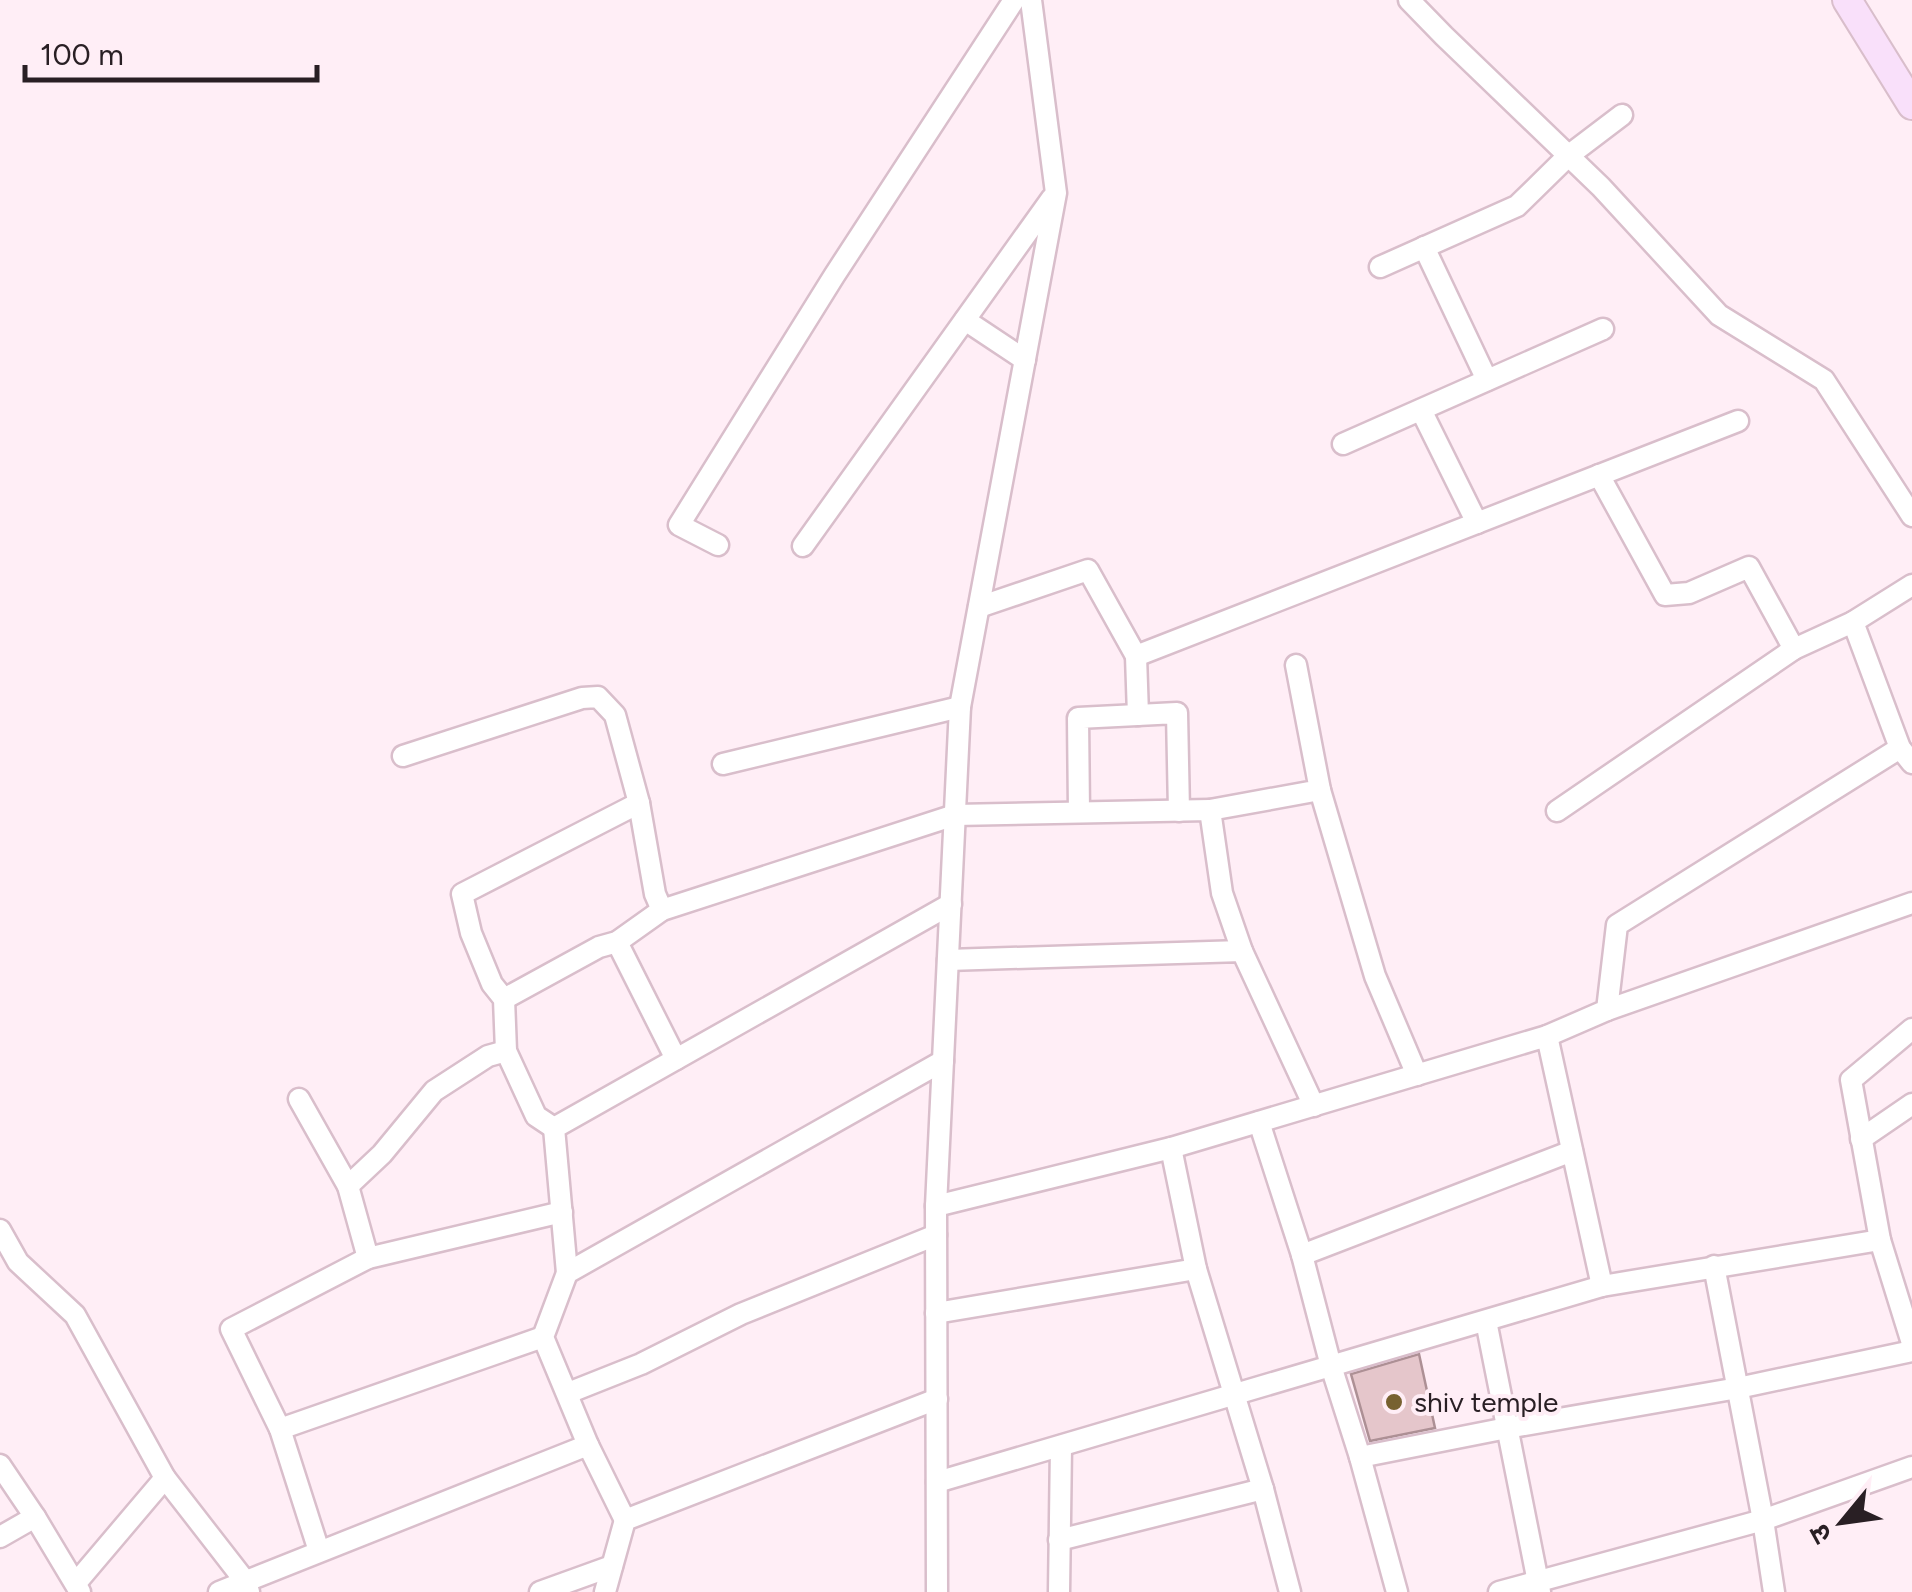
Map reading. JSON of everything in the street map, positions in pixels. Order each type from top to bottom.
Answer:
[{"type":"street","points":[[718,546],[679,525],[834,276],[1014,0]]},
{"type":"street","points":[[938,1592],[936,1206],[960,707],[1056,193],[1030,0]]},
{"type":"street","points":[[1409,0],[1601,187],[1719,315],[1824,380],[1912,516]]},
{"type":"street","points":[[1848,0],[1901,69],[1912,106]]},
{"type":"street","points":[[1380,267],[1518,206],[1568,156],[1622,115]]},
{"type":"street","points":[[802,546],[1056,193]]},
{"type":"street","points":[[1424,248],[1488,380]]},
{"type":"street","points":[[965,320],[1025,360]]},
{"type":"street","points":[[1343,444],[1602,329]]},
{"type":"street","points":[[1421,410],[1477,523]]},
{"type":"street","points":[[1136,656],[1738,421]]},
{"type":"street","points":[[1598,475],[1665,595],[1689,593],[1749,567],[1794,649]]},
{"type":"street","points":[[979,607],[1088,570],[1136,656],[1138,714]]},
{"type":"street","points":[[1557,810],[1794,649],[1853,622],[1912,586]]},
{"type":"street","points":[[1606,1010],[1617,925],[1906,756],[1853,622]]},
{"type":"street","points":[[1296,665],[1320,790],[1375,976],[1417,1075]]},
{"type":"street","points":[[403,756],[582,698],[598,697],[615,715],[638,803],[655,894],[662,910]]},
{"type":"street","points":[[722,764],[960,707]]},
{"type":"street","points":[[1079,812],[1078,718],[1176,713],[1179,811]]},
{"type":"street","points":[[504,1000],[599,947],[617,942],[662,910],[955,816],[1210,810],[1320,790]]},
{"type":"street","points":[[554,1128],[536,1116],[506,1052],[504,1000],[492,984],[470,933],[462,894],[638,803]]},
{"type":"street","points":[[1210,810],[1222,893],[1242,951],[1314,1106]]},
{"type":"street","points":[[936,1206],[1171,1148],[1547,1036],[1606,1010],[1912,903]]},
{"type":"street","points":[[554,1128],[950,904]]},
{"type":"street","points":[[617,942],[676,1059]]},
{"type":"street","points":[[948,960],[1242,951]]},
{"type":"street","points":[[1912,1030],[1851,1080],[1880,1240],[1912,1344]]},
{"type":"street","points":[[1547,1036],[1602,1286]]},
{"type":"street","points":[[348,1186],[382,1154],[434,1091],[488,1056],[506,1052]]},
{"type":"street","points":[[567,1273],[943,1061]]},
{"type":"street","points":[[299,1099],[348,1186],[368,1258]]},
{"type":"street","points":[[1861,1138],[1912,1104]]},
{"type":"street","points":[[1259,1122],[1302,1255],[1397,1592]]},
{"type":"street","points":[[554,1128],[567,1273],[543,1337],[588,1445],[625,1520],[605,1592]]},
{"type":"street","points":[[1171,1148],[1196,1269],[1290,1592]]},
{"type":"street","points":[[1302,1255],[1572,1151]]},
{"type":"street","points":[[319,1552],[280,1429],[230,1329],[368,1258],[562,1212]]},
{"type":"street","points":[[0,1230],[18,1262],[75,1315],[165,1478],[247,1586]]},
{"type":"street","points":[[568,1394],[641,1364],[742,1314],[936,1235]]},
{"type":"street","points":[[937,1482],[1602,1286],[1880,1240]]},
{"type":"street","points":[[1714,1266],[1774,1592]]},
{"type":"street","points":[[936,1313],[1196,1269]]},
{"type":"street","points":[[1486,1321],[1539,1587]]},
{"type":"street","points":[[280,1429],[543,1337]]},
{"type":"street","points":[[1360,1457],[1912,1352]]},
{"type":"street","points":[[625,1520],[937,1399]]},
{"type":"street","points":[[218,1592],[247,1586],[319,1552],[588,1445]]},
{"type":"street","points":[[1059,1592],[1060,1446]]},
{"type":"street","points":[[0,1464],[78,1587],[165,1478]]},
{"type":"street","points":[[1500,1592],[1539,1587],[1763,1520],[1912,1467]]},
{"type":"street","points":[[1059,1540],[1262,1490]]},
{"type":"street","points":[[0,1536],[35,1517]]},
{"type":"street","points":[[540,1592],[612,1566]]},
{"type":"building","name":"shiv temple","points":[[1419,1354],[1435,1428],[1370,1441],[1351,1374]]},
{"type":"place","name":"shiv temple","points":[[1394,1402]]}]
